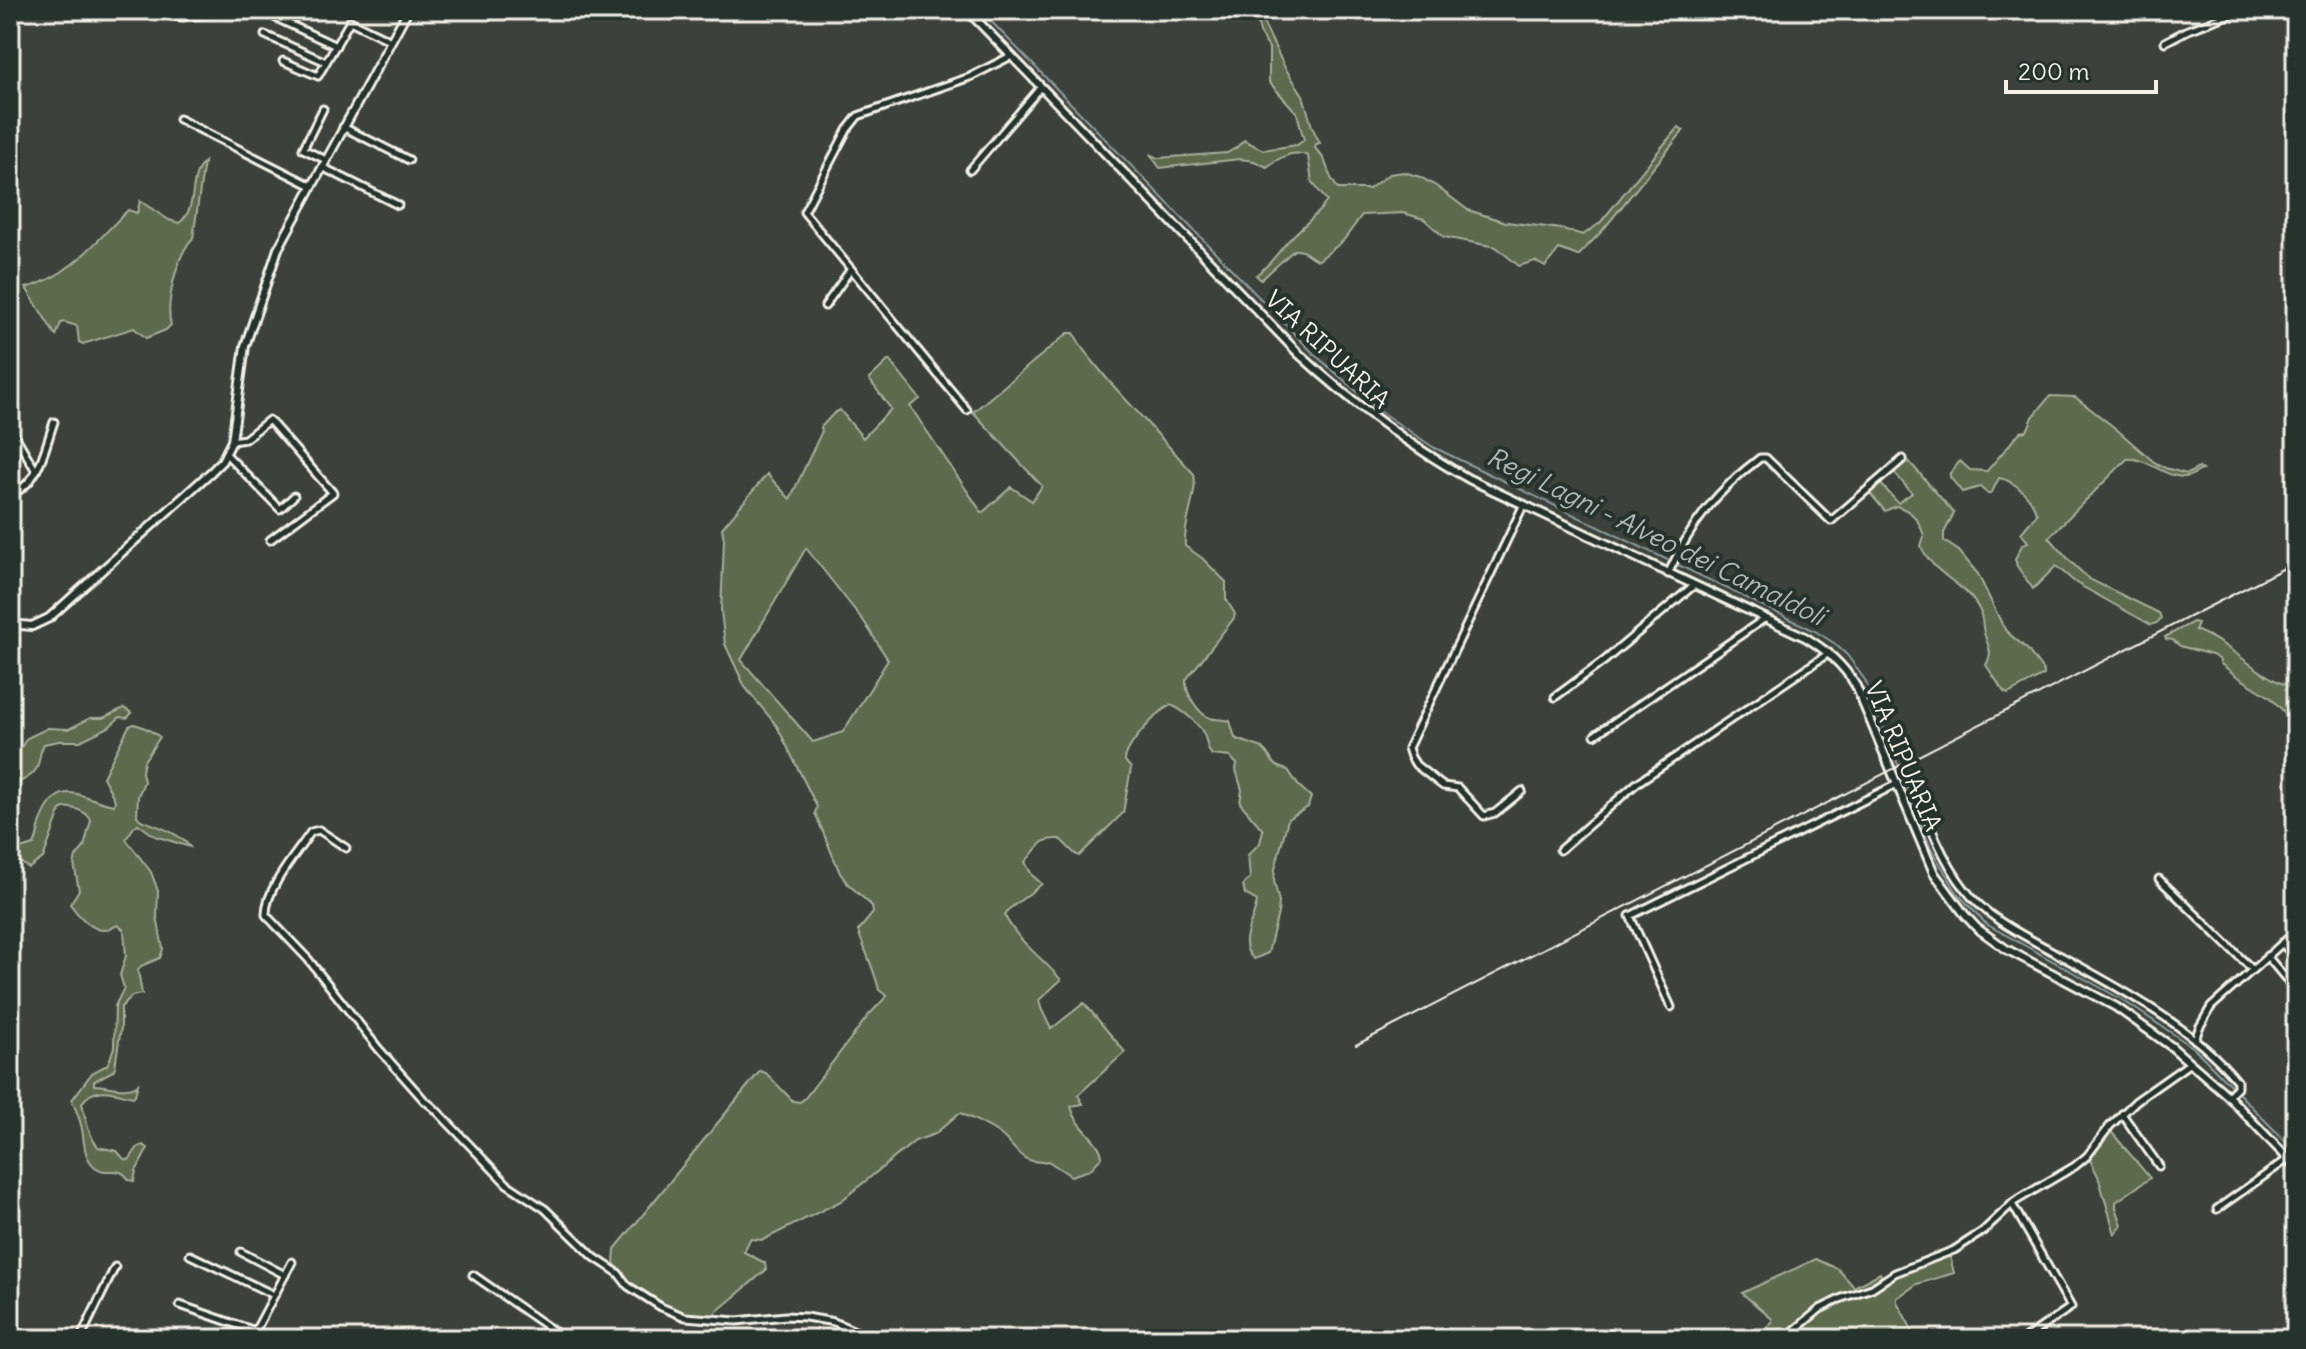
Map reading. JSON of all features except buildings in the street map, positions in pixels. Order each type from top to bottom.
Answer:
[{"type":"street","points":[[164,10],[172,16],[183,17],[214,13],[249,14],[263,10]]},
{"type":"street","points":[[10,624],[32,626],[49,618],[211,472],[226,454],[232,441],[248,338],[278,249],[408,10]]},
{"type":"street","name":"VIA RIPUARIA","points":[[967,10],[1298,353],[1395,434],[1469,479],[1805,637],[1829,653],[1856,686],[1934,873],[1977,928],[2006,949],[2116,1007],[2163,1040],[2232,1092],[2296,1167]]},
{"type":"street","points":[[2165,42],[2242,10]]},
{"type":"street","points":[[276,18],[336,46]]},
{"type":"street","points":[[283,61],[318,76],[350,21],[391,41]]},
{"type":"street","points":[[265,35],[326,62]]},
{"type":"street","points":[[967,410],[804,212],[852,121],[866,112],[970,77],[1011,56]]},
{"type":"street","points":[[970,170],[1041,87]]},
{"type":"street","points":[[323,109],[303,149],[398,205]]},
{"type":"street","points":[[179,119],[312,186]]},
{"type":"street","points":[[343,127],[409,160]]},
{"type":"street","points":[[825,306],[851,269]]},
{"type":"street","points":[[232,441],[245,439],[269,420],[333,493],[270,540]]},
{"type":"street","points":[[10,494],[24,486],[36,472],[54,422]]},
{"type":"street","points":[[10,427],[36,472]]},
{"type":"street","points":[[226,454],[280,509],[294,496]]},
{"type":"street","points":[[1669,572],[1687,536],[1714,497],[1760,458],[1766,458],[1782,472],[1831,521],[1903,459]]},
{"type":"street","points":[[1522,791],[1495,813],[1484,816],[1458,788],[1443,786],[1416,765],[1408,748],[1524,504]]},
{"type":"street","points":[[1555,697],[1604,661],[1693,586]]},
{"type":"street","points":[[1595,735],[1764,619]]},
{"type":"street","points":[[1560,850],[1637,783],[1829,653]]},
{"type":"street","points":[[1912,773],[1942,852],[1965,890],[1978,904],[2013,929],[2137,999],[2195,1041],[2235,1078],[2238,1084],[2232,1092]]},
{"type":"street","points":[[1671,1007],[1630,916],[1898,783]]},
{"type":"street","points":[[346,848],[319,830],[311,832],[273,888],[266,915],[308,959],[378,1048],[424,1100],[507,1184],[558,1220],[579,1243],[611,1267],[636,1293],[677,1315],[737,1321],[806,1317],[834,1322],[874,1339]]},
{"type":"street","points":[[2159,879],[2252,969]]},
{"type":"street","points":[[2195,1041],[2211,1007],[2296,931]]},
{"type":"street","points":[[2282,943],[2296,959]]},
{"type":"street","points":[[2267,956],[2296,991]]},
{"type":"street","points":[[1784,1339],[1820,1309],[1872,1288],[1895,1273],[1954,1250],[1982,1232],[2012,1204],[2075,1166],[2136,1101],[2191,1062]]},
{"type":"street","points":[[2122,1114],[2159,1166]]},
{"type":"street","points":[[2217,1209],[2288,1159]]},
{"type":"street","points":[[2012,1204],[2071,1307],[2024,1339]]},
{"type":"street","points":[[241,1252],[285,1275]]},
{"type":"street","points":[[190,1255],[274,1295]]},
{"type":"street","points":[[251,1339],[292,1262]]},
{"type":"street","points":[[80,1339],[115,1267]]},
{"type":"street","points":[[473,1275],[565,1339]]},
{"type":"street","points":[[180,1305],[255,1331]]},
{"type":"green space","points":[[1255,13],[1303,95],[1320,143],[1315,148],[1324,159],[1338,189],[1369,189],[1389,174],[1404,172],[1436,186],[1468,210],[1506,222],[1562,229],[1583,235],[1600,223],[1678,127],[1684,130],[1578,256],[1559,249],[1545,267],[1535,261],[1519,266],[1496,247],[1444,237],[1424,219],[1403,213],[1362,215],[1343,241],[1319,260],[1294,250],[1261,280],[1256,275],[1327,201],[1312,182],[1308,156],[1292,154],[1267,167],[1240,159],[1160,168],[1150,154],[1158,158],[1227,153],[1244,140],[1263,150],[1297,145],[1304,140],[1297,113],[1269,82],[1269,48],[1261,36]]},
{"type":"green space","points":[[204,162],[193,238],[177,267],[171,292],[171,325],[146,338],[134,328],[83,344],[79,342],[77,326],[64,322],[56,336],[26,288],[42,283],[69,266],[128,210],[137,213],[140,201],[179,223],[189,210],[196,177]]},
{"type":"green space","points":[[1068,333],[1074,333],[1108,380],[1194,474],[1185,546],[1226,582],[1226,599],[1235,614],[1186,680],[1188,690],[1201,712],[1210,718],[1230,721],[1235,738],[1262,748],[1275,764],[1288,770],[1311,797],[1308,807],[1288,819],[1275,869],[1274,881],[1279,902],[1268,953],[1254,959],[1246,946],[1257,901],[1245,894],[1243,885],[1250,878],[1248,855],[1260,843],[1263,830],[1240,803],[1242,790],[1237,764],[1230,757],[1212,755],[1200,728],[1171,705],[1143,730],[1126,755],[1125,761],[1131,768],[1123,813],[1079,856],[1060,839],[1047,840],[1040,845],[1025,862],[1032,875],[1042,884],[1008,910],[1005,916],[1024,942],[1061,980],[1039,1000],[1051,1029],[1084,1003],[1125,1052],[1078,1095],[1083,1104],[1071,1106],[1073,1114],[1097,1145],[1102,1157],[1090,1170],[1071,1176],[1048,1161],[1026,1159],[997,1132],[958,1114],[935,1134],[915,1141],[841,1201],[763,1240],[750,1239],[744,1252],[765,1263],[766,1270],[709,1318],[682,1312],[655,1301],[632,1285],[614,1263],[615,1249],[760,1071],[766,1073],[793,1101],[800,1102],[887,996],[879,990],[858,931],[873,913],[872,906],[840,873],[815,813],[817,807],[777,726],[745,687],[725,644],[721,611],[722,528],[767,474],[790,499],[822,431],[821,427],[834,413],[840,410],[863,438],[891,409],[869,379],[889,360],[920,399],[910,406],[982,513],[1011,487],[1032,501],[1042,486],[973,412]],"holes":[[[806,548],[865,623],[888,660],[843,732],[813,742],[741,660]]]},
{"type":"green space","points":[[2050,396],[2075,397],[2165,468],[2187,474],[2199,468],[2202,470],[2187,477],[2176,476],[2141,461],[2127,459],[2049,537],[2089,579],[2159,613],[2159,622],[2151,625],[2076,583],[2056,566],[2033,589],[2015,559],[2022,545],[2028,542],[2021,533],[2037,514],[2027,496],[2017,486],[1999,478],[1988,494],[1980,487],[1962,492],[1950,477],[1960,461],[1970,470],[1987,471],[2020,432],[2027,431],[2033,417]]},
{"type":"green space","points":[[1906,458],[1954,513],[1944,533],[1944,541],[1959,551],[1978,574],[2006,631],[2027,649],[2044,675],[2008,694],[2004,692],[1986,665],[1990,650],[1980,611],[1974,601],[1926,556],[1921,546],[1924,536],[1914,517],[1896,506],[1885,511],[1868,491],[1879,482],[1898,503],[1912,493],[1892,470]]},
{"type":"green space","points":[[2193,622],[2198,623],[2195,630],[2296,690],[2296,718],[2287,715],[2270,697],[2235,675],[2219,659],[2166,639]]},
{"type":"green space","points":[[124,708],[132,713],[127,718],[120,717],[109,727],[80,741],[44,744],[34,772],[10,786],[10,770],[27,738],[48,728],[69,729],[90,718],[103,718]]},
{"type":"green space","points":[[134,724],[160,737],[144,761],[144,782],[138,796],[137,816],[174,834],[190,847],[155,836],[138,824],[126,839],[151,872],[158,891],[157,917],[163,949],[160,958],[138,970],[142,994],[132,996],[121,1007],[115,1067],[94,1081],[94,1085],[123,1088],[138,1084],[135,1095],[92,1093],[82,1103],[89,1131],[98,1147],[117,1151],[129,1160],[138,1147],[143,1145],[148,1148],[134,1181],[121,1172],[100,1170],[91,1163],[72,1100],[92,1073],[107,1065],[110,1059],[114,1047],[115,1006],[124,988],[120,975],[126,956],[124,930],[118,925],[106,930],[94,928],[70,904],[79,890],[74,864],[84,847],[91,820],[78,810],[61,809],[43,858],[29,868],[12,851],[10,827],[20,849],[34,845],[48,806],[64,794],[72,793],[114,805],[115,800],[103,777],[129,726]]},
{"type":"green space","points":[[2109,1129],[2150,1178],[2116,1202],[2122,1225],[2115,1234],[2098,1176],[2088,1156]]},
{"type":"green space","points":[[1949,1253],[1954,1273],[1917,1284],[1897,1298],[1917,1339],[1809,1339],[1799,1325],[1860,1292]]},
{"type":"green space","points":[[1816,1259],[1838,1269],[1854,1287],[1880,1273],[1882,1277],[1801,1319],[1781,1339],[1753,1339],[1772,1319],[1742,1293]]},
{"type":"waterway","name":"Regi Lagni - Alveo dei Camaldoli","points":[[980,10],[1314,354],[1378,410],[1433,447],[1815,631],[1834,643],[1865,680],[1931,849],[1958,894],[1986,924],[2121,999],[2194,1048],[2296,1152]]},
{"type":"railway","points":[[1356,1045],[2296,562]]}]
